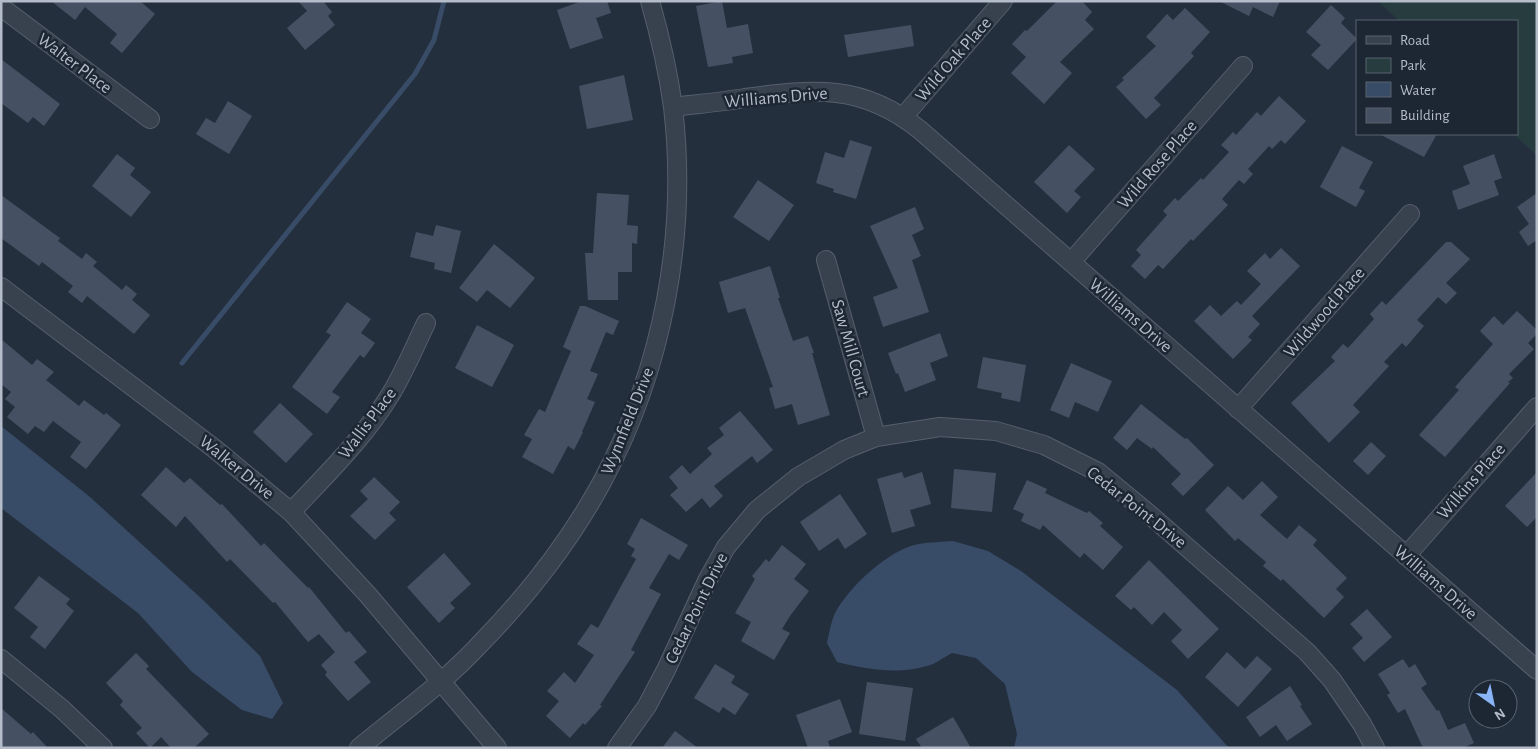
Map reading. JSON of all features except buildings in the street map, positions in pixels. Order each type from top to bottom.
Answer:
[{"type":"street","name":"Wynnfield Drive","points":[[359,748],[441,681],[496,627],[531,586],[566,539],[601,484],[617,453],[635,410],[660,331],[673,257],[676,218],[677,172],[673,107],[666,62],[650,1]]},
{"type":"street","name":"Wild Oak Place","points":[[902,117],[1003,1]]},
{"type":"street","name":"Walter Place","points":[[1,7],[150,119]]},
{"type":"street","name":"Wild Rose Place","points":[[1071,262],[1243,66]]},
{"type":"street","name":"Williams Drive","points":[[673,107],[820,90],[840,92],[860,98],[882,106],[902,117],[920,130],[1537,670]]},
{"type":"street","name":"Wildwood Place","points":[[1238,409],[1410,214]]},
{"type":"street","name":"Saw Mill Court","points":[[826,260],[876,437]]},
{"type":"street","name":"Walker Drive","points":[[1,287],[215,449],[291,512],[368,595],[497,748]]},
{"type":"street","name":"Wallis Place","points":[[291,512],[350,450],[380,410],[403,372],[426,323]]},
{"type":"street","name":"Wilkins Place","points":[[1406,556],[1537,407]]},
{"type":"street","name":"Cedar Point Drive","points":[[617,748],[647,706],[666,670],[706,581],[726,547],[757,510],[798,477],[844,450],[876,437],[940,427],[996,431],[1044,445],[1098,472],[1307,652],[1332,680],[1362,724],[1375,748]]},
{"type":"street","points":[[1,659],[49,698],[103,748]]},
{"type":"green space","points":[[1378,1],[1537,1],[1537,156],[1515,135],[1518,135],[1518,20],[1398,20]]},
{"type":"water","points":[[1,426],[90,497],[203,600],[260,656],[283,703],[272,719],[242,710],[192,672],[138,613],[1,508]]},
{"type":"water","points":[[953,541],[988,551],[1021,571],[1177,690],[1229,748],[1014,748],[1017,734],[1005,684],[976,658],[952,653],[930,665],[916,669],[893,671],[871,669],[837,662],[827,643],[831,624],[841,603],[860,581],[883,561],[907,547],[923,543]]},
{"type":"waterway","points":[[182,363],[415,74],[434,40],[444,1]]}]
